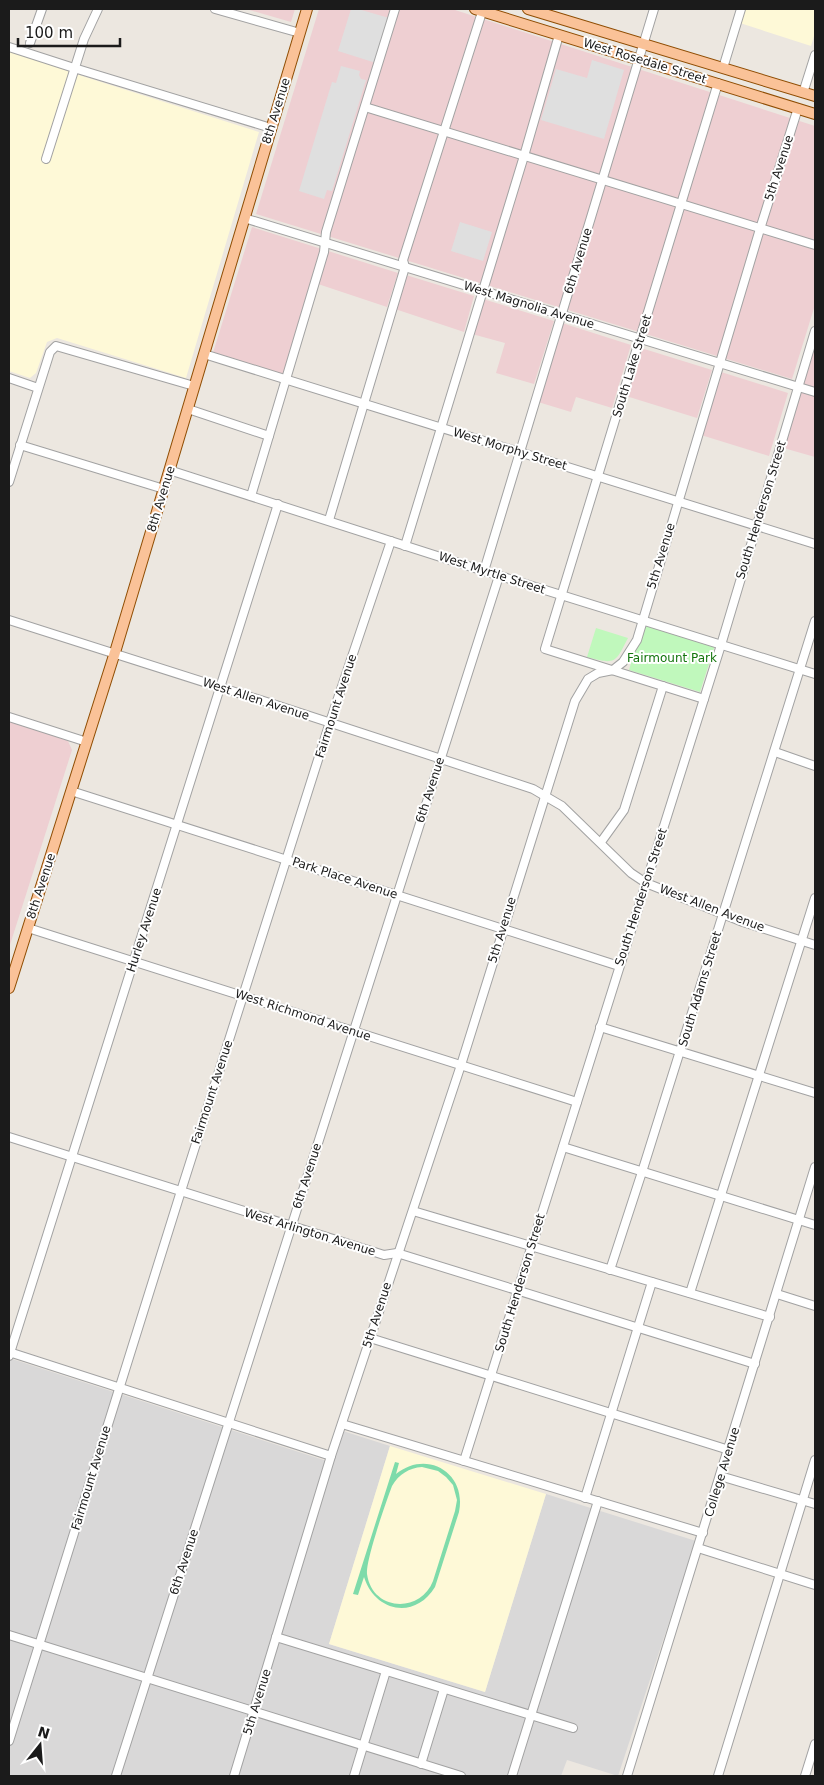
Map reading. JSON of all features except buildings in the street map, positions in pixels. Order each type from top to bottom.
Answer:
[{"type":"main road","name":"8th Avenue","points":[[9,988],[72,791],[170,470],[307,9]]},
{"type":"main road","name":"West Rosedale Street","points":[[528,9],[815,96]]},
{"type":"main road","name":"West Rosedale Street","points":[[480,10],[815,114]]},
{"type":"street","points":[[30,43],[42,9]]},
{"type":"street","points":[[46,159],[84,39],[98,9]]},
{"type":"street","points":[[215,9],[300,33]]},
{"type":"street","points":[[251,496],[324,252],[326,232],[395,9]]},
{"type":"street","name":"6th Avenue","points":[[484,572],[654,9]]},
{"type":"street","points":[[723,68],[741,9]]},
{"type":"street","points":[[329,520],[405,267],[403,260],[480,10]]},
{"type":"street","points":[[405,546],[524,156],[559,34]]},
{"type":"street","points":[[9,47],[271,128]]},
{"type":"street","points":[[803,92],[815,54]]},
{"type":"street","name":"South Lake Street","points":[[613,670],[545,649],[718,84]]},
{"type":"street","points":[[365,107],[815,245]]},
{"type":"street","name":"5th Avenue","points":[[234,1776],[331,1456],[461,1065],[575,701],[588,679],[598,673],[613,670],[623,662],[636,640],[798,108]]},
{"type":"street","name":"West Magnolia Avenue","points":[[244,218],[815,392]]},
{"type":"street","name":"South Henderson Street","points":[[464,1461],[704,699],[815,331]]},
{"type":"street","points":[[9,482],[50,352],[56,346],[194,386]]},
{"type":"street","name":"West Morphy Street","points":[[204,354],[815,544]]},
{"type":"street","points":[[9,378],[38,388]]},
{"type":"street","points":[[188,409],[269,436]]},
{"type":"street","points":[[20,445],[164,489]]},
{"type":"street","name":"West Myrtle Street","points":[[170,470],[329,520],[484,572],[642,619],[815,674]]},
{"type":"street","name":"Hurley Avenue","points":[[9,1354],[135,961],[278,504]]},
{"type":"street","name":"Fairmount Avenue","points":[[9,1741],[180,1191],[330,722],[391,541]]},
{"type":"street","name":"6th Avenue","points":[[116,1776],[499,576]]},
{"type":"street","name":"West Allen Avenue","points":[[9,620],[533,789],[562,806],[631,873],[646,883],[723,915],[815,944]]},
{"type":"street","name":"South Adams Street","points":[[610,1270],[815,621]]},
{"type":"street","points":[[613,670],[704,699]]},
{"type":"street","points":[[601,842],[624,810],[663,686]]},
{"type":"street","points":[[9,716],[87,742]]},
{"type":"street","points":[[775,752],[815,766]]},
{"type":"street","name":"Park Place Avenue","points":[[72,791],[619,966]]},
{"type":"street","points":[[690,1294],[815,898]]},
{"type":"street","name":"West Richmond Avenue","points":[[28,928],[577,1102]]},
{"type":"street","points":[[600,1027],[815,1093]]},
{"type":"street","name":"West Arlington Avenue","points":[[9,1137],[384,1255],[397,1253],[755,1364]]},
{"type":"street","points":[[563,1147],[815,1224]]},
{"type":"street","name":"College Avenue","points":[[627,1776],[815,1167]]},
{"type":"street","points":[[413,1211],[770,1317]]},
{"type":"street","points":[[585,1498],[652,1282]]},
{"type":"street","points":[[777,1294],[815,1306]]},
{"type":"street","points":[[370,1338],[728,1450]]},
{"type":"street","points":[[9,1354],[331,1456]]},
{"type":"street","points":[[342,1424],[703,1533]]},
{"type":"street","points":[[718,1776],[815,1460]]},
{"type":"street","points":[[720,1476],[815,1504]]},
{"type":"street","points":[[512,1776],[598,1502]]},
{"type":"street","points":[[698,1548],[815,1585]]},
{"type":"street","points":[[9,1635],[461,1776]]},
{"type":"street","points":[[276,1637],[573,1728]]},
{"type":"street","points":[[354,1776],[386,1671]]},
{"type":"street","points":[[421,1764],[444,1689]]},
{"type":"street","points":[[805,1776],[815,1744]]},
{"type":"shaded area","points":[[246,9],[295,9],[291,22]]},
{"type":"shaded area","points":[[319,9],[452,9],[815,126],[815,305],[792,379],[256,214]]},
{"type":"shaded area","points":[[351,9],[358,9],[389,18],[376,63],[338,51]]},
{"type":"shaded area","points":[[745,9],[815,9],[815,33],[811,46],[740,23]]},
{"type":"shaded area","points":[[9,50],[82,76],[259,132],[186,378],[57,338],[47,342],[36,373],[30,378],[9,371]]},
{"type":"shaded area","points":[[592,60],[624,70],[604,139],[541,120],[556,69],[587,78]]},
{"type":"shaded area","points":[[341,66],[360,71],[361,79],[366,80],[332,191],[327,190],[324,199],[299,191],[332,82],[336,83]]},
{"type":"shaded area","points":[[460,222],[492,232],[483,261],[451,251]]},
{"type":"shaded area","points":[[252,227],[398,273],[387,307],[315,283],[286,380],[212,356]]},
{"type":"shaded area","points":[[406,275],[474,296],[464,332],[395,309]]},
{"type":"shaded area","points":[[483,299],[554,321],[534,384],[496,373],[505,343],[472,334]]},
{"type":"shaded area","points":[[562,323],[631,345],[612,408],[576,397],[571,412],[538,402]]},
{"type":"shaded area","points":[[815,341],[815,457],[780,447]]},
{"type":"shaded area","points":[[641,348],[712,370],[697,418],[626,396]]},
{"type":"shaded area","points":[[721,372],[788,393],[769,456],[701,435]]},
{"type":"shaded area","points":[[9,720],[68,741],[72,750],[9,948]]},
{"type":"shaded area","points":[[9,1358],[333,1463],[343,1431],[390,1446],[329,1644],[485,1692],[546,1494],[696,1541],[618,1776],[567,1760],[561,1776],[9,1776]]},
{"type":"shaded area","points":[[390,1446],[546,1494],[485,1692],[329,1644]]},
{"type":"green space","name":"Fairmount Park","points":[[643,623],[715,645],[700,692],[629,670]]},
{"type":"green space","points":[[596,628],[628,638],[614,660],[604,661],[587,657]]},
{"type":"green space","points":[[395,1462],[399,1463],[396,1474],[408,1467],[420,1464],[432,1465],[442,1469],[451,1476],[457,1486],[460,1498],[459,1512],[435,1587],[427,1597],[407,1608],[396,1608],[377,1598],[369,1589],[364,1577],[358,1595],[353,1594]],"holes":[[[422,1467],[438,1471],[453,1485],[457,1500],[433,1581],[427,1592],[418,1599],[408,1603],[397,1604],[387,1601],[378,1595],[371,1586],[367,1574],[373,1544],[392,1486],[401,1475],[413,1469]]]}]
